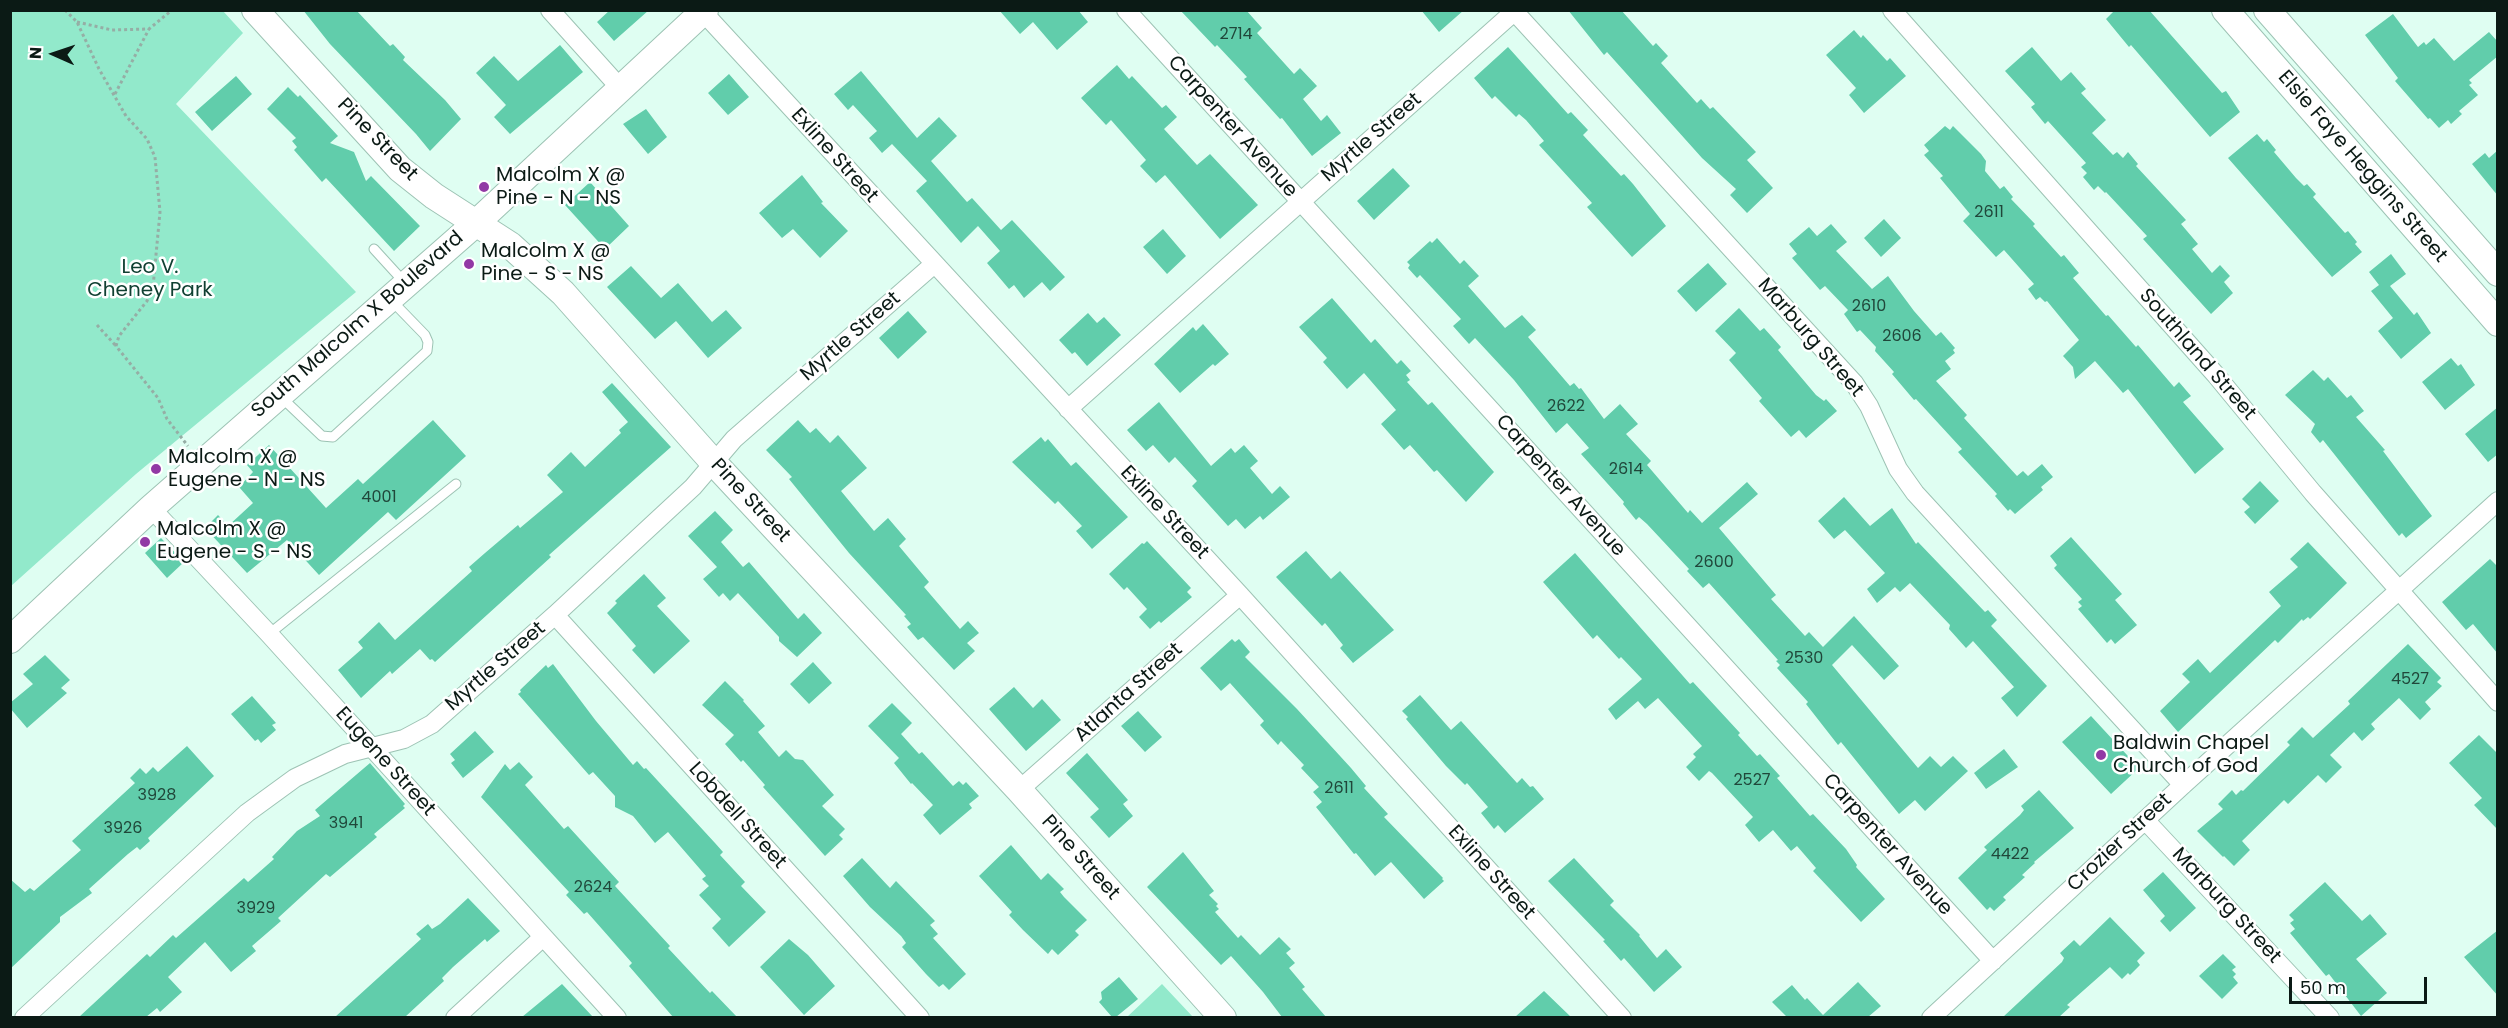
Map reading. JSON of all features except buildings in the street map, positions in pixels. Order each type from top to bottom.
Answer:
[{"type":"street","name":"Pine Street","points":[[255,10],[400,169],[475,224],[510,245],[563,293],[714,463],[1019,790],[1223,1017]]},
{"type":"street","points":[[550,10],[622,90]]},
{"type":"street","name":"Carpenter Avenue","points":[[1126,10],[1993,961]]},
{"type":"street","name":"Southland Street","points":[[1892,10],[2215,374],[2313,493],[2498,702]]},
{"type":"street","name":"Elsie Faye Heggins Street","points":[[2225,10],[2498,323]]},
{"type":"street","name":"Elsie Faye Heggins Street","points":[[2267,10],[2390,153],[2498,273]]},
{"type":"street","name":"South Malcolm X Boulevard","points":[[10,639],[278,394],[399,292],[475,224],[622,90],[704,11]]},
{"type":"street","name":"Exline Street","points":[[704,11],[933,265],[1240,595],[1622,1017]]},
{"type":"street","name":"Myrtle Street","points":[[1068,409],[1515,11]]},
{"type":"street","name":"Marburg Street","points":[[1515,11],[1854,383],[1873,415],[1898,470],[1915,493],[2183,786]]},
{"type":"street","points":[[2368,174],[2390,153]]},
{"type":"street","name":"Myrtle Street","points":[[24,1017],[248,813],[295,778],[345,754],[404,739],[432,724],[555,615],[693,487],[734,439],[933,265]]},
{"type":"street","name":"Crozier Street","points":[[1931,1017],[2498,501]]},
{"type":"street","name":"Eugene Street","points":[[151,508],[268,633],[617,1017]]},
{"type":"street","name":"Atlanta Street","points":[[1019,790],[1240,595]]},
{"type":"street","name":"Lobdell Street","points":[[555,615],[920,1017]]},
{"type":"street","name":"Marburg Street","points":[[2145,820],[2330,1017]]},
{"type":"street","points":[[455,1017],[543,937]]},
{"type":"lane","points":[[278,394],[322,436],[333,437],[427,351],[428,342],[425,335],[374,249]]},
{"type":"lane","points":[[268,633],[456,484]]},
{"type":"path","points":[[65,10],[77,22],[99,69],[126,116],[147,139],[155,157],[160,212],[153,287],[147,301],[119,336],[116,346]]},
{"type":"path","points":[[115,95],[149,29],[172,10]]},
{"type":"path","points":[[77,22],[112,30],[149,29]]},
{"type":"path","points":[[97,325],[153,392],[171,425],[188,446]]},
{"type":"green space","name":"Leo V. Cheney Park","points":[[11,10],[223,11],[243,33],[176,104],[356,292],[136,474],[11,586]]},
{"type":"green space","points":[[1162,984],[1193,1017],[1127,1017]]},
{"type":"place","name":"Malcolm X @ Pine - N - NS","points":[[484,187]]},
{"type":"place","name":"Malcolm X @ Pine - S - NS","points":[[469,264]]},
{"type":"place","name":"Malcolm X @ Eugene - N - NS","points":[[156,469]]},
{"type":"place","name":"Malcolm X @ Eugene - S - NS","points":[[145,542]]},
{"type":"place","name":"Baldwin Chapel Church of God","points":[[2101,755]]}]
